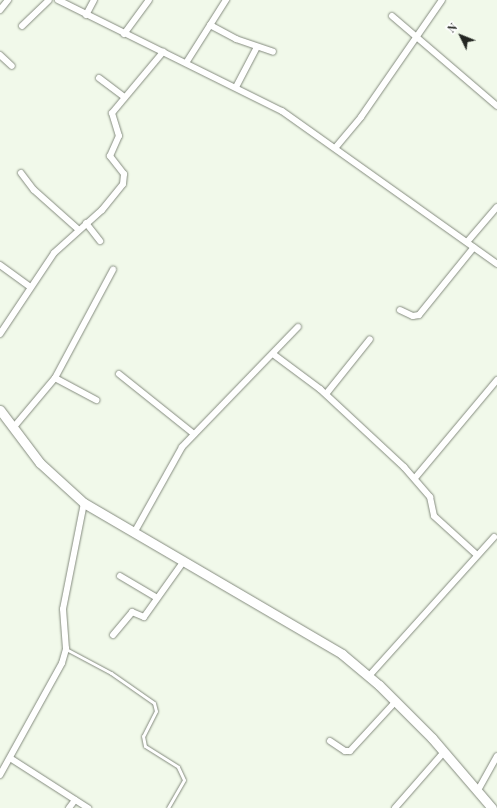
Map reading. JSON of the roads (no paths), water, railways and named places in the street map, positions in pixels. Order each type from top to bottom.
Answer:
[{"type":"main road","points":[[0,410],[40,462],[84,503],[336,650],[369,676],[396,701],[444,752],[492,808]]},
{"type":"street","points":[[0,10],[8,0]]},
{"type":"street","points":[[22,26],[49,0]]},
{"type":"street","points":[[58,0],[124,34],[236,86],[282,111],[336,147],[497,264]]},
{"type":"street","points":[[86,15],[94,0]]},
{"type":"street","points":[[124,34],[149,0]]},
{"type":"street","points":[[186,63],[226,0]]},
{"type":"street","points":[[336,147],[361,117],[442,0]]},
{"type":"street","points":[[392,16],[497,106]]},
{"type":"street","points":[[210,25],[257,47],[273,52]]},
{"type":"street","points":[[236,86],[257,47]]},
{"type":"street","points":[[0,334],[54,253],[78,229],[102,210],[125,180],[110,156],[119,136],[112,113],[163,52]]},
{"type":"street","points":[[0,55],[12,66]]},
{"type":"street","points":[[99,78],[124,97]]},
{"type":"street","points":[[21,173],[34,190],[78,229]]},
{"type":"street","points":[[467,242],[497,207]]},
{"type":"street","points":[[86,223],[100,241]]},
{"type":"street","points":[[400,310],[414,316],[419,315],[474,247]]},
{"type":"street","points":[[0,265],[30,287]]},
{"type":"street","points":[[13,428],[55,378],[113,270]]},
{"type":"street","points":[[134,533],[172,459],[194,434],[298,327]]},
{"type":"street","points":[[326,394],[370,339]]},
{"type":"street","points":[[273,354],[326,394],[415,478],[430,497],[434,516],[477,555]]},
{"type":"street","points":[[118,374],[194,434]]},
{"type":"street","points":[[55,378],[96,400]]},
{"type":"street","points":[[415,478],[497,380]]},
{"type":"street","points":[[0,775],[62,663],[66,649],[63,609],[84,503]]},
{"type":"street","points":[[369,676],[494,537]]},
{"type":"street","points":[[113,635],[132,612],[144,617],[184,561]]},
{"type":"street","points":[[120,576],[158,598]]},
{"type":"street","points":[[330,741],[344,752],[350,752],[396,701]]},
{"type":"street","points":[[396,807],[444,752]]},
{"type":"street","points":[[477,792],[497,756]]},
{"type":"street","points":[[10,758],[88,808]]},
{"type":"street","points":[[69,808],[75,800]]},
{"type":"lane","points":[[66,649],[111,673],[154,703],[156,711],[143,736],[145,746],[178,767],[184,780],[168,808]]}]
